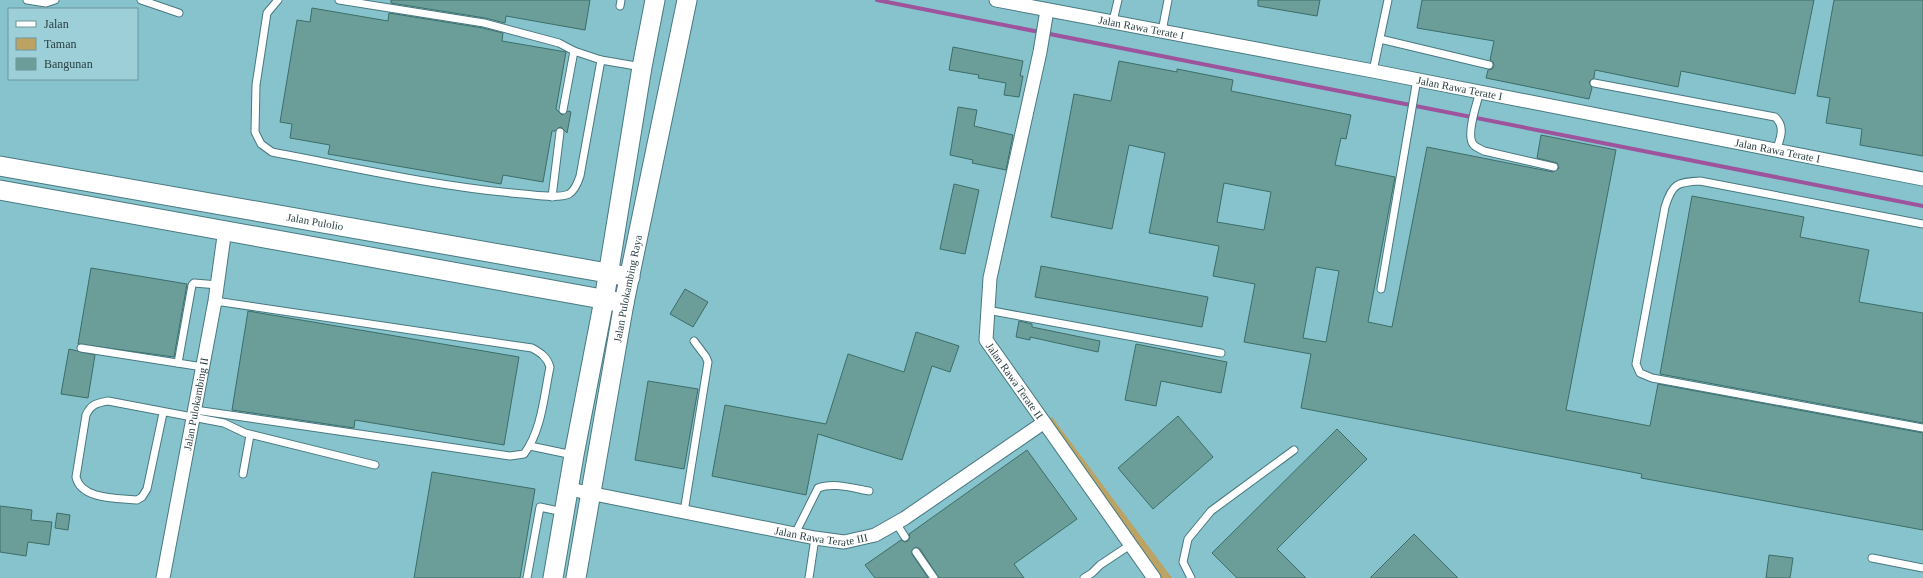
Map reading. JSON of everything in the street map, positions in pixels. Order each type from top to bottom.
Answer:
[{"type":"street","name":"Jalan Pulokambing Raya","points":[[553,578],[574,455],[604,300],[642,67],[655,0]]},
{"type":"street","name":"Jalan Pulokambing Raya","points":[[576,578],[624,303],[687,0]]},
{"type":"street","name":"Jalan Rawa Terate I","points":[[996,0],[1417,79],[1923,179]]},
{"type":"street","name":"Jalan Rawa Terate II","points":[[1047,10],[1040,52],[990,278],[986,340],[1043,423],[1154,578]]},
{"type":"street","name":"Jalan Pulolio","points":[[0,166],[630,277]]},
{"type":"street","points":[[50,199],[54,176]]},
{"type":"street","points":[[0,190],[224,229],[624,303]]},
{"type":"street","name":"Jalan Pulokambing II","points":[[163,578],[218,285],[224,229]]},
{"type":"street","name":"Jalan Rawa Terate III","points":[[568,489],[815,538],[844,542],[875,535],[896,523],[1043,423]]},
{"type":"lane","points":[[27,0],[46,3],[55,0]]},
{"type":"lane","points":[[141,0],[179,13]]},
{"type":"lane","points":[[278,0],[267,13],[256,85],[255,132],[261,144],[272,152],[434,183],[491,191],[552,196],[569,194],[580,176],[601,60]]},
{"type":"lane","points":[[339,0],[484,23],[558,43],[574,51],[601,60],[642,67]]},
{"type":"lane","points":[[1113,22],[1118,0]]},
{"type":"lane","points":[[1162,30],[1168,0]]},
{"type":"lane","points":[[1373,71],[1388,0]]},
{"type":"lane","points":[[1380,39],[1489,65]]},
{"type":"lane","points":[[564,110],[574,51]]},
{"type":"lane","points":[[1381,289],[1417,79]]},
{"type":"lane","points":[[1594,83],[1775,117],[1780,121],[1782,130],[1776,151]]},
{"type":"lane","points":[[1480,92],[1474,111],[1471,139],[1474,145],[1484,151],[1554,167]]},
{"type":"lane","points":[[552,196],[560,132]]},
{"type":"lane","points":[[1923,224],[1700,181],[1681,182],[1670,191],[1665,206],[1636,364],[1640,372],[1652,378],[1923,428]]},
{"type":"lane","points":[[178,363],[192,285],[194,283],[218,285]]},
{"type":"lane","points":[[163,413],[147,489],[142,497],[137,500],[101,496],[86,492],[78,485],[76,477],[86,415],[90,407],[97,403],[108,401],[163,413],[194,414],[510,456],[524,454],[530,446],[536,431],[550,367],[543,354],[532,348],[215,301]]},
{"type":"lane","points":[[987,310],[1222,353]]},
{"type":"lane","points":[[684,512],[708,362],[694,341]]},
{"type":"lane","points":[[81,348],[203,367]]},
{"type":"lane","points":[[194,414],[224,423],[250,435],[375,465]]},
{"type":"lane","points":[[243,474],[250,435]]},
{"type":"lane","points":[[530,446],[574,455]]},
{"type":"lane","points":[[1191,578],[1183,562],[1188,539],[1210,512],[1294,450]]},
{"type":"lane","points":[[795,534],[818,488],[835,486],[868,491]]},
{"type":"lane","points":[[527,578],[540,507],[564,512]]},
{"type":"lane","points":[[896,523],[905,537]]},
{"type":"lane","points":[[809,578],[815,538]]},
{"type":"lane","points":[[1084,578],[1094,576],[1100,565],[1130,545]]},
{"type":"lane","points":[[916,552],[934,578]]},
{"type":"lane","points":[[1872,558],[1923,568]]},
{"type":"shaded area","points":[[0,0],[1923,0],[1923,578],[0,578]]},
{"type":"green space","points":[[1052,417],[1172,578],[1154,578],[1043,423]]},
{"type":"building","points":[[391,0],[590,0],[585,30],[506,16],[505,23],[485,18],[391,3]]},
{"type":"building","points":[[1258,0],[1320,0],[1317,16],[1258,6]]},
{"type":"building","points":[[1422,0],[1814,0],[1795,94],[1681,71],[1678,87],[1595,70],[1594,78],[1589,82],[1592,88],[1589,99],[1486,78],[1488,70],[1492,69],[1494,66],[1493,62],[1490,60],[1494,41],[1417,28]]},
{"type":"building","points":[[1834,0],[1923,0],[1923,156],[1860,145],[1862,129],[1826,123],[1830,98],[1817,96]]},
{"type":"building","points":[[312,8],[388,21],[389,13],[483,28],[503,33],[502,41],[566,52],[556,109],[562,115],[568,111],[571,112],[567,133],[561,127],[555,131],[552,131],[543,182],[503,175],[501,184],[328,154],[330,145],[290,138],[292,124],[280,122],[297,20],[310,22]]},
{"type":"building","points":[[953,47],[1023,61],[1020,76],[1023,76],[1019,97],[1004,95],[1006,83],[978,78],[979,75],[949,70]]},
{"type":"building","points":[[1119,61],[1177,72],[1177,69],[1233,80],[1231,91],[1351,115],[1346,139],[1341,138],[1335,165],[1395,177],[1368,322],[1392,327],[1427,147],[1553,172],[1559,168],[1557,163],[1537,158],[1541,135],[1616,150],[1566,410],[1650,426],[1658,384],[1923,433],[1923,530],[1641,478],[1642,474],[1301,408],[1311,354],[1244,342],[1255,284],[1213,276],[1219,246],[1149,233],[1165,153],[1129,145],[1112,229],[1051,217],[1074,94],[1111,101]],"holes":[[[1224,183],[1271,192],[1264,230],[1217,222]],[[1316,267],[1339,271],[1326,342],[1303,338]]]},
{"type":"building","points":[[958,107],[977,110],[974,126],[1013,135],[1006,170],[972,163],[973,160],[950,155]]},
{"type":"building","points":[[954,184],[979,190],[965,254],[940,249]]},
{"type":"building","points":[[1692,196],[1804,217],[1800,237],[1869,250],[1859,302],[1923,313],[1923,423],[1660,374]]},
{"type":"building","points":[[1041,266],[1208,297],[1202,327],[1035,297]]},
{"type":"building","points":[[91,268],[187,284],[174,357],[78,344]]},
{"type":"building","points":[[685,289],[708,302],[693,327],[670,314]]},
{"type":"building","points":[[248,311],[519,357],[504,445],[355,420],[354,428],[232,410]]},
{"type":"building","points":[[1019,321],[1032,324],[1032,327],[1100,341],[1098,352],[1030,337],[1030,340],[1016,337]]},
{"type":"building","points":[[916,332],[959,346],[950,372],[932,366],[902,460],[818,434],[806,495],[712,476],[725,405],[826,424],[848,354],[904,372]]},
{"type":"building","points":[[1136,344],[1227,362],[1221,393],[1161,381],[1156,406],[1125,400]]},
{"type":"building","points":[[69,349],[95,355],[88,398],[61,394]]},
{"type":"building","points":[[648,381],[698,389],[684,469],[635,460]]},
{"type":"building","points":[[1178,416],[1213,457],[1153,509],[1118,468]]},
{"type":"building","points":[[1337,429],[1367,459],[1277,549],[1306,578],[1237,578],[1212,553]]},
{"type":"building","points":[[1027,450],[1077,519],[1014,564],[1024,578],[939,578],[920,549],[916,547],[912,550],[912,554],[928,578],[875,578],[865,565],[901,540],[905,542],[908,541],[910,537],[909,534]]},
{"type":"building","points":[[432,472],[535,489],[520,578],[414,578]]},
{"type":"building","points":[[0,506],[32,510],[31,520],[52,522],[49,545],[28,542],[26,556],[0,552]]},
{"type":"building","points":[[57,513],[70,515],[68,530],[55,528]]},
{"type":"building","points":[[1414,534],[1458,578],[1370,578]]},
{"type":"building","points":[[1769,555],[1793,558],[1790,578],[1766,578]]},
{"type":"waterway","points":[[877,0],[1923,206]]}]
